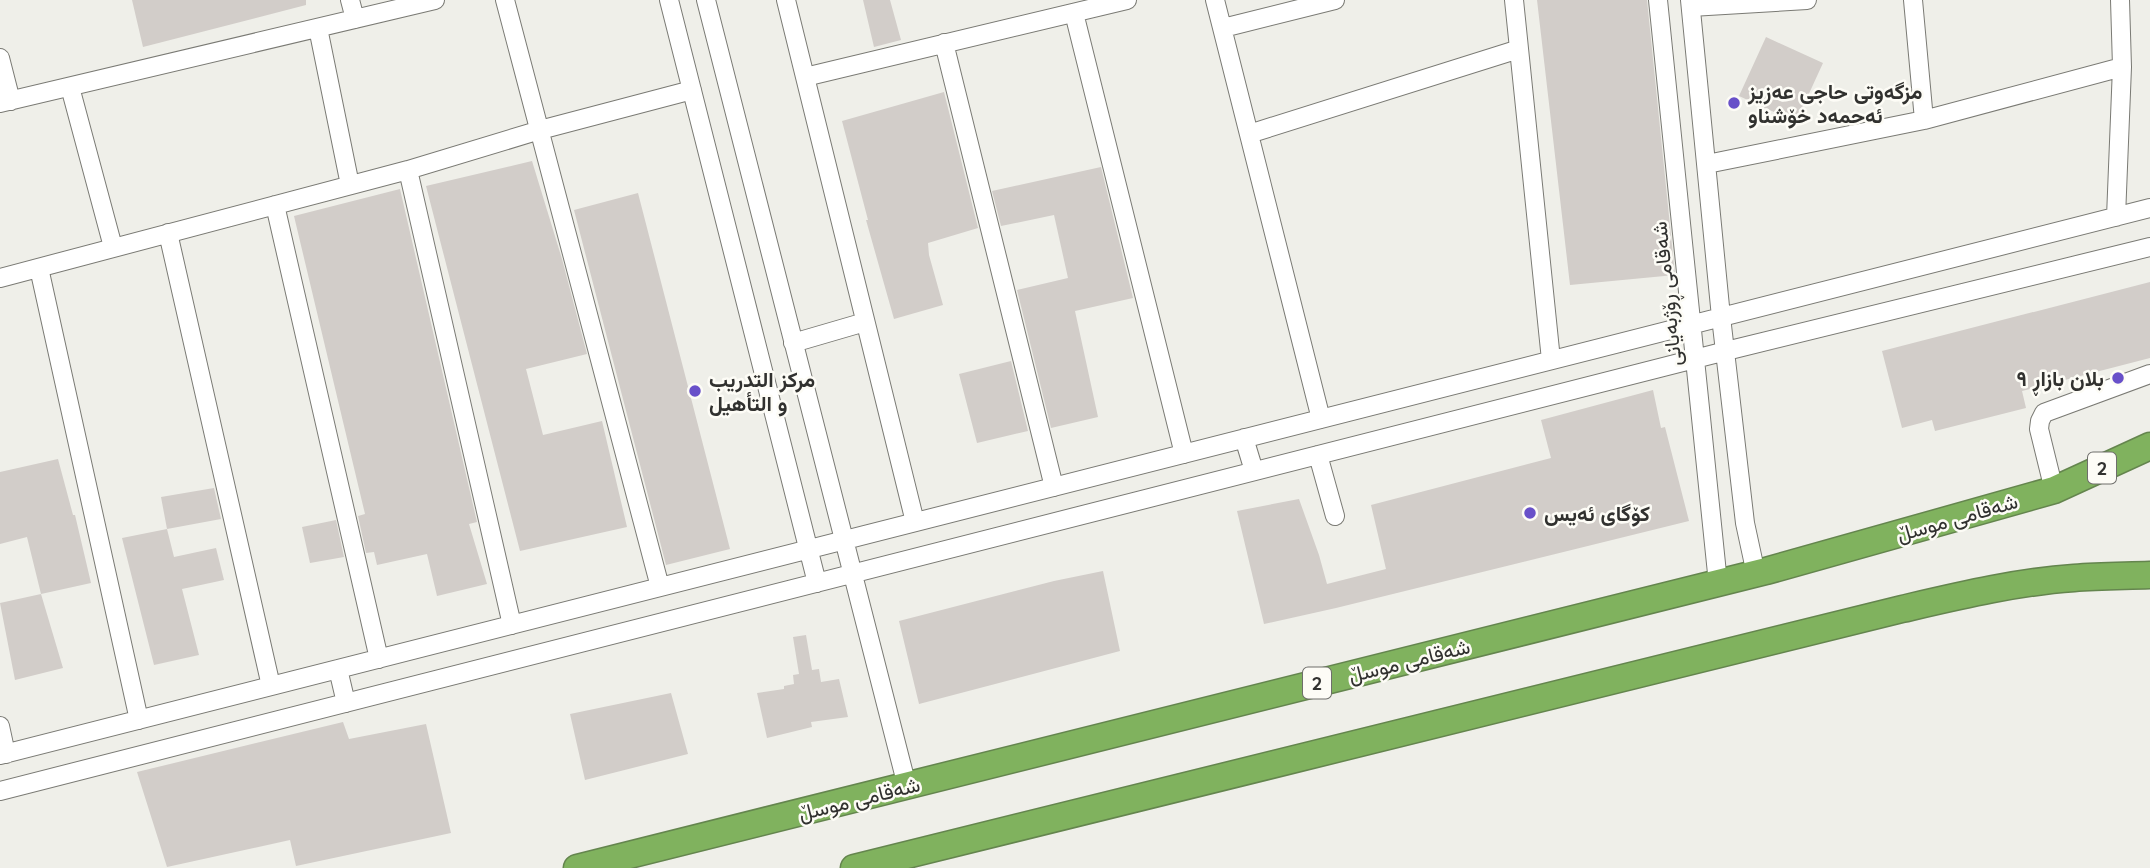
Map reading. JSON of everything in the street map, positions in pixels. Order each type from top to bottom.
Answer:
[{"type":"highway","name":"شەقامی موسڵ","points":[[577,868],[1756,574],[2054,490],[2150,446]]},
{"type":"highway","points":[[2054,490],[2150,465]]},
{"type":"highway","points":[[854,868],[1902,609],[1982,591],[2073,578],[2150,562]]},
{"type":"highway","points":[[2073,578],[2150,575]]},
{"type":"highway","points":[[2073,578],[2150,582]]},
{"type":"street","points":[[350,0],[355,19]]},
{"type":"street","points":[[0,58],[6,102],[435,0]]},
{"type":"street","points":[[505,0],[660,587]]},
{"type":"street","points":[[669,0],[817,583]]},
{"type":"street","points":[[706,0],[907,786]]},
{"type":"street","points":[[786,0],[915,522]]},
{"type":"street","points":[[805,77],[1127,0]]},
{"type":"street","points":[[1216,0],[1321,419]]},
{"type":"street","points":[[1223,28],[1335,0]]},
{"type":"street","points":[[1514,0],[1551,360]]},
{"type":"street","name":"شەقامی ڕۆژبەیانی","points":[[1658,0],[1718,583]]},
{"type":"street","points":[[1756,574],[1745,523],[1721,317],[1690,3],[1807,0]]},
{"type":"street","points":[[1913,0],[1924,120]]},
{"type":"street","points":[[2116,216],[2122,67],[2120,0]]},
{"type":"street","points":[[1074,13],[1184,454]]},
{"type":"street","points":[[318,28],[350,185]]},
{"type":"street","points":[[944,43],[1054,487]]},
{"type":"street","points":[[1249,134],[1519,49]]},
{"type":"street","points":[[1707,164],[1924,120],[2122,67]]},
{"type":"street","points":[[69,87],[113,247]]},
{"type":"street","points":[[0,278],[408,170],[540,130],[692,90]]},
{"type":"street","points":[[408,170],[512,625]]},
{"type":"street","points":[[275,205],[379,659]]},
{"type":"street","points":[[0,726],[3,754],[2150,208]]},
{"type":"street","points":[[168,233],[271,686]]},
{"type":"street","points":[[0,791],[1726,351],[2150,247]]},
{"type":"street","points":[[39,268],[139,720]]},
{"type":"street","points":[[793,343],[865,322]]},
{"type":"street","points":[[2054,490],[2039,429],[2039,421],[2044,413],[2150,374]]},
{"type":"street","points":[[1244,438],[1254,471]]},
{"type":"street","points":[[1318,455],[1335,516]]},
{"type":"street","points":[[1714,527],[1745,523]]},
{"type":"street","points":[[338,669],[346,703]]},
{"type":"building","points":[[132,0],[306,0],[306,5],[143,47]]},
{"type":"building","points":[[863,0],[890,0],[901,40],[874,47]]},
{"type":"building","points":[[1537,0],[1647,0],[1675,275],[1570,285]]},
{"type":"building","points":[[1766,37],[1823,63],[1796,122],[1739,96]]},
{"type":"building","points":[[944,92],[978,228],[928,243],[943,305],[894,319],[842,121]]},
{"type":"building","points":[[532,161],[587,354],[526,369],[543,435],[602,421],[627,527],[520,551],[426,186]]},
{"type":"building","points":[[1101,167],[1133,298],[1075,311],[1098,417],[1051,428],[1017,290],[1068,278],[1054,215],[1001,226],[992,191]]},
{"type":"building","points":[[400,189],[477,522],[469,524],[487,584],[437,596],[427,554],[377,565],[374,552],[366,553],[358,516],[365,514],[294,216]]},
{"type":"building","points":[[638,193],[730,549],[666,565],[574,210]]},
{"type":"building","points":[[2150,282],[2150,358],[2022,391],[2026,408],[1935,431],[1932,420],[1902,428],[1882,351]]},
{"type":"building","points":[[1011,361],[1028,431],[977,443],[959,374]]},
{"type":"building","name":"کۆگای ئەیس","points":[[1653,390],[1661,428],[1665,427],[1689,521],[1264,624],[1237,511],[1299,499],[1327,584],[1386,569],[1371,505],[1551,458],[1541,420]]},
{"type":"building","points":[[58,459],[91,583],[41,594],[27,537],[0,544],[0,472]]},
{"type":"building","points":[[214,488],[221,519],[167,529],[161,497]]},
{"type":"building","points":[[336,520],[344,557],[310,563],[302,527]]},
{"type":"building","points":[[167,529],[174,557],[216,548],[224,580],[182,589],[199,655],[154,665],[122,538]]},
{"type":"building","points":[[1103,571],[1120,651],[919,704],[899,621]]},
{"type":"building","points":[[41,594],[63,668],[15,680],[0,603]]},
{"type":"building","points":[[806,635],[812,670],[819,669],[821,682],[839,679],[848,717],[811,722],[812,727],[767,738],[757,693],[784,689],[784,686],[794,684],[793,675],[799,674],[793,637]]},
{"type":"building","points":[[671,693],[688,754],[585,780],[570,714]]},
{"type":"building","points":[[343,722],[349,739],[426,724],[451,833],[296,866],[290,840],[167,867],[137,772]]},
{"type":"place","name":"مزگەوتی حاجی عەزیز ئەحمەد خۆشناو","points":[[1734,103]]},
{"type":"place","name":"بلان بازاڕ ٩","points":[[2118,378]]},
{"type":"place","name":"مركز التدريب و التأهيل","points":[[695,391]]},
{"type":"place","name":"کۆگای ئەیس","points":[[1530,513]]}]
